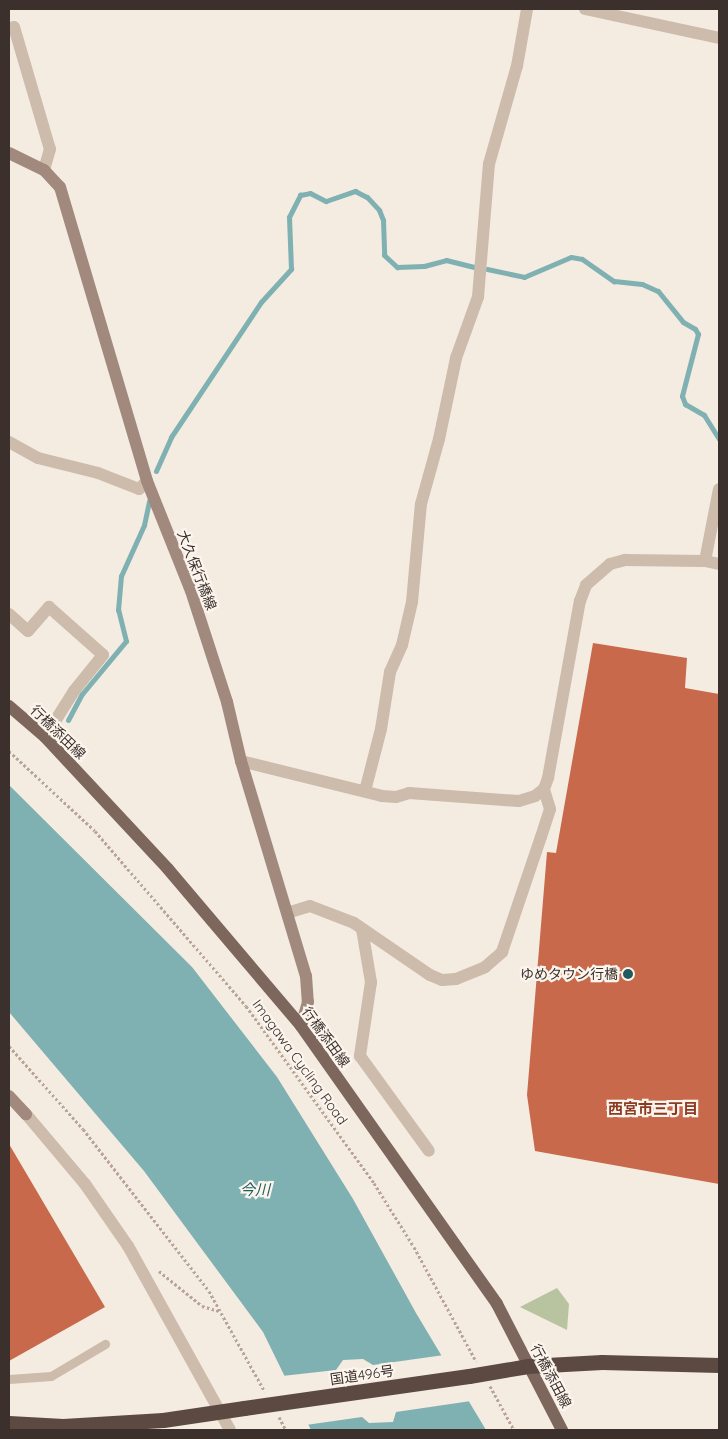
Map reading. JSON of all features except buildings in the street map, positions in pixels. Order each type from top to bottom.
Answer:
[{"type":"highway","name":"国道496号","points":[[9,1423],[64,1426],[218,1412],[528,1366],[602,1362],[719,1365]]},
{"type":"main road","name":"大久保行橋線","points":[[9,153],[44,170],[60,187],[147,481],[191,591],[227,702],[241,761],[306,976],[308,1002],[301,1026]]},
{"type":"main road","name":"行橋添田線","points":[[9,706],[45,737],[168,870],[301,1026],[497,1304],[562,1430]]},
{"type":"main road","points":[[9,1096],[26,1114]]},
{"type":"street","points":[[365,791],[382,730],[390,672],[402,645],[412,602],[421,504],[439,439],[456,358],[478,297],[489,164],[517,66],[527,9]]},
{"type":"street","points":[[585,9],[719,38]]},
{"type":"street","points":[[9,29],[14,27],[50,149],[44,170]]},
{"type":"street","points":[[9,442],[38,458],[98,473],[139,489],[147,481]]},
{"type":"street","points":[[705,561],[719,488]]},
{"type":"street","points":[[287,913],[310,906],[362,929],[430,975],[442,980],[456,979],[495,961],[502,952],[550,808],[544,789],[580,601],[586,585],[610,564],[625,560],[705,561],[719,564]]},
{"type":"street","points":[[9,614],[28,631],[49,607],[103,655],[74,691],[45,737]]},
{"type":"street","points":[[241,761],[382,796],[396,797],[409,792],[518,801],[544,789]]},
{"type":"street","points":[[362,929],[371,982],[360,1056],[429,1152]]},
{"type":"street","points":[[26,1114],[86,1184],[128,1246],[180,1335],[218,1412],[230,1430]]},
{"type":"lane","points":[[9,1379],[51,1376],[105,1344]]},
{"type":"path","name":"Imagawa Cycling Road","points":[[9,751],[96,831],[246,1006],[374,1183],[414,1247],[475,1373]]},
{"type":"path","points":[[9,1046],[83,1129],[209,1291],[267,1396]]},
{"type":"path","points":[[157,1270],[202,1306],[220,1312]]},
{"type":"path","points":[[485,1378],[514,1430]]},
{"type":"path","points":[[277,1413],[286,1430]]},
{"type":"green space","points":[[557,1288],[569,1304],[567,1330],[520,1307]]},
{"type":"water","name":"今川","points":[[9,785],[192,967],[277,1077],[353,1199],[416,1313],[486,1430],[311,1430],[263,1332],[144,1171],[9,1012]]},
{"type":"pier","points":[[444,1355],[471,1401],[396,1412],[393,1422],[369,1423],[362,1417],[306,1425],[282,1376],[336,1370],[343,1360],[363,1359],[373,1365]]},
{"type":"waterway","points":[[156,471],[171,437],[261,302],[291,269],[289,217],[300,195],[310,193],[326,201],[355,191],[367,197],[379,210],[383,220],[384,255],[397,267],[424,266],[446,260],[475,267]]},
{"type":"waterway","points":[[487,269],[524,277],[571,257],[582,259],[614,281],[642,284],[658,291],[683,322],[695,329],[698,334],[682,396],[685,404],[704,415],[719,439]]},
{"type":"waterway","points":[[68,720],[82,694],[126,641],[118,610],[121,576],[144,525],[149,501]]},
{"type":"place","name":"ゆめタウン行橋","points":[[628,974]]},
{"type":"district","name":"西宮市三丁目","points":[[653,1109]]}]
